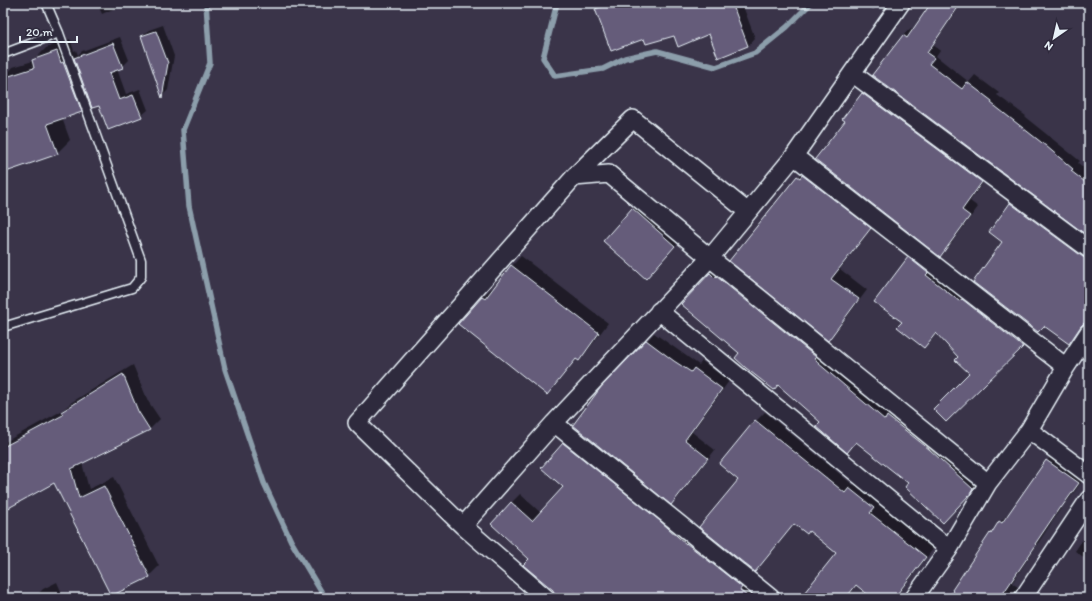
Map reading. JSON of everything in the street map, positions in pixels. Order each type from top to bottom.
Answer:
[{"type":"street","points":[[463,526],[659,310],[710,258],[794,156],[901,3]]},
{"type":"street","points":[[852,73],[1089,249]]},
{"type":"street","points":[[546,598],[463,526],[357,424],[574,177],[633,119],[748,212]]},
{"type":"street","points":[[794,156],[1066,367]]},
{"type":"street","points":[[574,177],[609,174],[710,258],[988,483]]},
{"type":"street","points":[[659,310],[949,549]]},
{"type":"street","points":[[914,598],[949,549],[988,483],[1029,430],[1066,367],[1089,332]]},
{"type":"street","points":[[554,424],[771,598]]},
{"type":"street","points":[[1029,430],[1089,475]]},
{"type":"street","points":[[1023,598],[1089,499]]},
{"type":"lane","points":[[3,327],[132,288],[141,277],[140,260],[59,33],[46,3]]},
{"type":"lane","points":[[3,54],[59,33]]},
{"type":"building","points":[[613,3],[732,3],[748,46],[718,58],[709,34],[678,47],[674,36],[646,44],[644,39],[611,51],[595,9]]},
{"type":"building","points":[[931,3],[961,3],[927,53],[934,58],[929,64],[962,89],[967,82],[992,101],[991,103],[1046,146],[1073,169],[1071,171],[1089,185],[1089,237],[872,75],[903,35],[907,38]]},
{"type":"building","points":[[156,31],[168,63],[162,98],[141,36]]},
{"type":"building","points":[[113,43],[123,68],[109,73],[119,100],[133,95],[142,117],[108,130],[99,106],[92,108],[74,58]]},
{"type":"building","points":[[57,51],[61,63],[63,62],[82,112],[47,124],[58,154],[3,173],[3,78],[34,68],[32,60]]},
{"type":"building","points":[[862,93],[982,182],[962,210],[970,216],[940,257],[815,159],[845,121],[842,119]]},
{"type":"building","points":[[802,175],[871,228],[831,279],[859,299],[828,341],[729,261],[797,176],[800,178]]},
{"type":"building","points":[[1010,203],[1083,257],[1089,259],[1089,322],[1084,323],[1081,326],[1069,344],[1044,326],[1038,332],[973,282],[1002,242],[989,232]]},
{"type":"building","points":[[632,208],[675,246],[646,279],[603,241]]},
{"type":"building","points":[[908,257],[928,273],[926,275],[959,301],[962,299],[1023,347],[946,422],[933,409],[969,373],[955,360],[958,357],[936,333],[924,348],[897,327],[902,322],[874,302]]},
{"type":"building","points":[[511,265],[599,333],[579,361],[576,359],[547,395],[458,324],[482,297],[485,299]]},
{"type":"building","points":[[710,273],[715,278],[716,276],[816,357],[815,358],[818,363],[885,420],[887,416],[929,449],[973,489],[943,523],[905,487],[908,483],[856,442],[847,453],[816,426],[820,422],[778,385],[774,390],[746,368],[735,358],[739,353],[681,304]]},
{"type":"building","points":[[646,340],[691,372],[694,368],[722,389],[685,440],[708,458],[671,505],[573,425],[601,387]]},
{"type":"building","points":[[123,374],[138,411],[150,430],[71,469],[79,498],[104,486],[150,577],[111,596],[54,483],[3,511],[3,447],[63,415],[61,412]]},
{"type":"building","points":[[755,420],[845,493],[849,488],[874,508],[870,513],[926,557],[894,598],[872,598],[856,585],[846,598],[800,598],[836,553],[809,531],[807,534],[794,524],[755,572],[699,527],[738,480],[719,464]]},
{"type":"building","points":[[563,443],[659,520],[686,544],[742,587],[740,590],[749,598],[557,598],[553,590],[523,565],[529,559],[491,524],[511,502],[532,521],[563,487],[541,468]]},
{"type":"building","points":[[1046,460],[1079,483],[1061,508],[1060,507],[1000,598],[948,598],[990,533],[991,534],[999,521],[1002,523]]},
{"type":"waterway","points":[[206,3],[210,63],[183,130],[189,206],[225,369],[264,483],[291,541],[325,598]]},
{"type":"waterway","points":[[557,3],[543,58],[555,76],[603,69],[625,58],[657,51],[716,67],[755,53],[787,27],[811,3]]},
{"type":"waterway","points":[[869,3],[873,6]]}]
